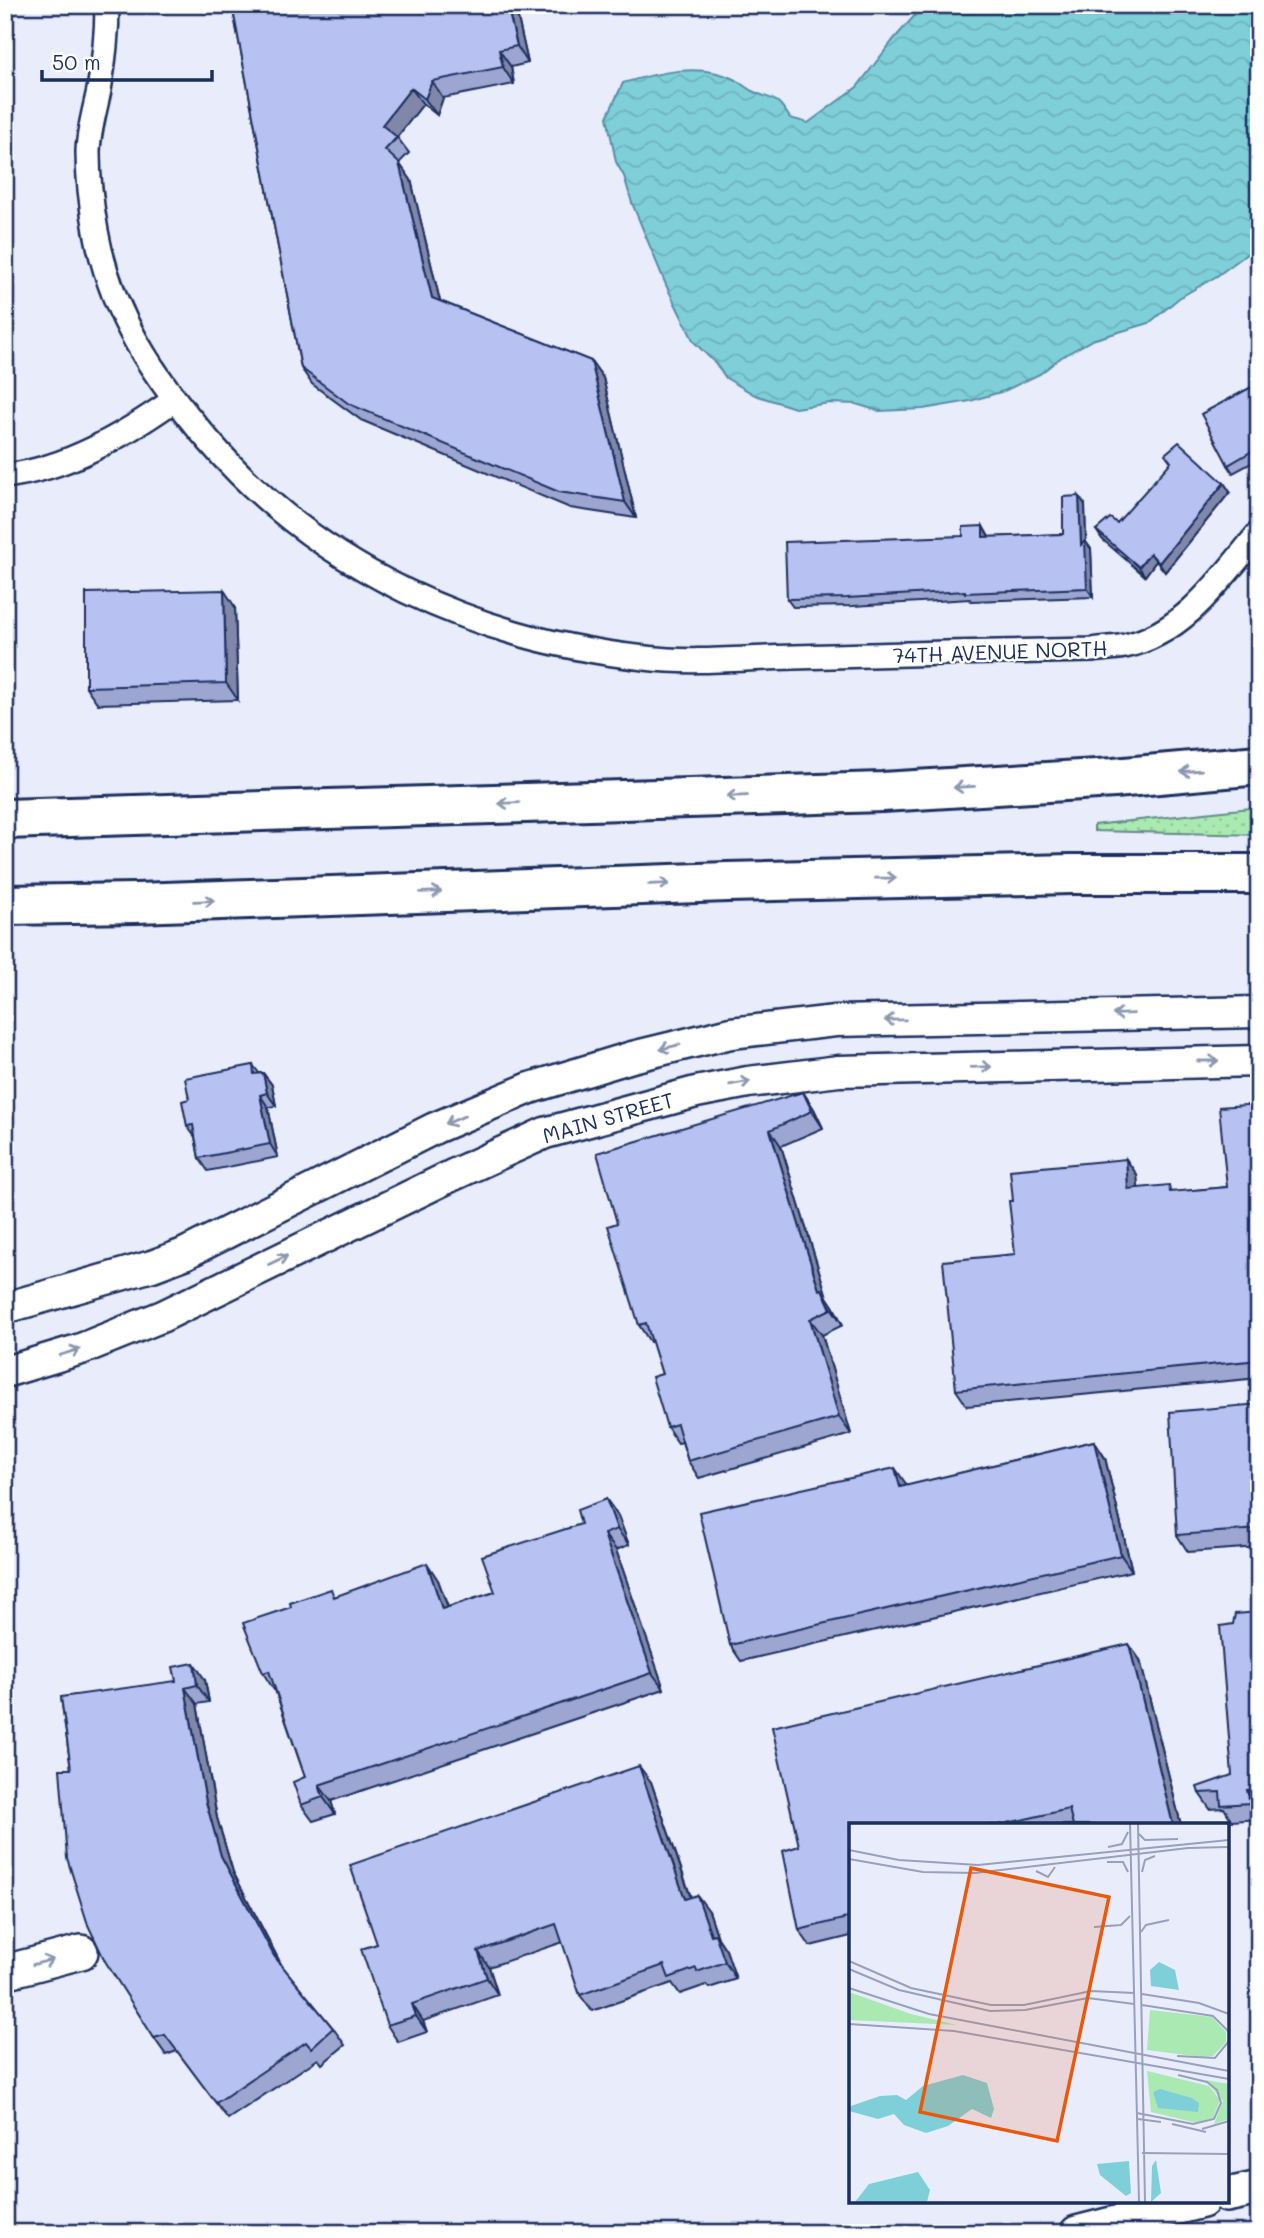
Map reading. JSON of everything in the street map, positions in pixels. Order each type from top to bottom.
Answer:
[{"type":"highway","points":[[5,819],[882,792],[1114,778],[1259,765]]},
{"type":"highway","points":[[5,905],[136,903],[713,882],[1071,874],[1259,874]]},
{"type":"highway","points":[[5,911],[136,903]]},
{"type":"main road","points":[[5,1972],[81,1952]]},
{"type":"main road","points":[[1229,2195],[1259,2188]]},
{"type":"main road","points":[[1077,2233],[1194,2203]]},
{"type":"street","name":"74TH AVENUE NORTH","points":[[107,5],[102,72],[87,151],[96,231],[105,269],[137,344],[174,400],[227,462],[284,514],[344,558],[419,598],[492,627],[573,649],[676,661],[1093,650],[1127,646],[1155,635],[1187,615],[1259,533]]},
{"type":"street","points":[[5,476],[64,461],[106,442],[174,400]]},
{"type":"street","points":[[5,1308],[152,1266],[184,1254],[435,1128],[530,1088],[632,1057],[731,1033],[835,1021],[1259,1012]]},
{"type":"street","name":"MAIN STREET","points":[[5,1372],[81,1349],[163,1316],[545,1133],[696,1092],[748,1082],[839,1071],[1259,1060]]},
{"type":"green space","points":[[1259,807],[1259,835],[1094,831],[1094,825]]},
{"type":"water","points":[[924,5],[1259,5],[1259,245],[1217,276],[1179,298],[1149,323],[1092,340],[1060,358],[1040,374],[1004,391],[970,401],[923,409],[879,411],[856,404],[830,403],[795,408],[755,395],[726,378],[694,342],[666,285],[632,203],[624,176],[616,162],[607,117],[623,83],[664,73],[693,70],[734,79],[777,102],[790,118],[808,123],[857,87]]},
{"type":"building","points":[[232,5],[507,5],[517,46],[499,50],[503,67],[432,81],[425,99],[411,88],[382,125],[397,137],[385,150],[399,163],[432,298],[591,361],[625,502],[559,492],[349,404],[301,368]]},
{"type":"building","points":[[1259,383],[1259,447],[1228,465],[1201,414]]},
{"type":"building","points":[[1179,442],[1224,483],[1159,563],[1150,553],[1139,567],[1096,530],[1110,518],[1117,523],[1171,462],[1165,454]]},
{"type":"building","points":[[1079,496],[1081,545],[1085,541],[1087,588],[787,599],[785,542],[963,536],[963,527],[983,526],[983,537],[1063,534],[1063,497]]},
{"type":"building","points":[[224,590],[226,683],[86,687],[86,593]]},
{"type":"building","points":[[253,1065],[254,1074],[263,1073],[267,1093],[260,1095],[270,1144],[199,1158],[193,1125],[187,1126],[182,1101],[189,1099],[185,1078]]},
{"type":"building","points":[[803,1092],[812,1111],[770,1130],[819,1290],[822,1289],[831,1309],[810,1319],[839,1417],[688,1461],[677,1424],[667,1427],[652,1377],[662,1374],[646,1323],[639,1325],[608,1226],[617,1223],[597,1153]]},
{"type":"building","points":[[1259,1104],[1259,1360],[956,1390],[943,1261],[1015,1254],[1009,1201],[1013,1201],[1010,1170],[1126,1159],[1128,1189],[1169,1185],[1170,1192],[1227,1187],[1219,1107]]},
{"type":"building","points":[[1259,1404],[1259,1529],[1177,1535],[1170,1412]]},
{"type":"building","points":[[1094,1441],[1121,1555],[730,1645],[699,1512],[895,1468],[900,1487]]},
{"type":"building","points":[[606,1499],[617,1529],[604,1534],[652,1673],[319,1785],[323,1797],[301,1805],[293,1782],[305,1777],[269,1671],[263,1673],[243,1623],[291,1607],[290,1603],[331,1589],[334,1597],[427,1563],[442,1609],[495,1592],[482,1556],[581,1524],[577,1510]]},
{"type":"building","points":[[1259,1612],[1259,1789],[1247,1790],[1250,1803],[1221,1805],[1220,1792],[1199,1793],[1197,1787],[1232,1775],[1220,1626],[1233,1624],[1235,1614]]},
{"type":"building","points":[[1129,1644],[1173,1823],[1072,1823],[1069,1809],[1008,1823],[849,1823],[849,1918],[799,1930],[783,1851],[799,1846],[772,1727]]},
{"type":"building","points":[[194,1663],[197,1685],[185,1688],[206,1802],[221,1856],[274,1956],[333,2028],[311,2048],[306,2042],[216,2103],[165,2035],[154,2038],[105,1961],[88,1925],[67,1858],[60,1769],[71,1769],[61,1697],[176,1681],[173,1667]]},
{"type":"building","points":[[639,1766],[685,1899],[697,1895],[711,1935],[715,1934],[725,1962],[697,1972],[696,1968],[669,1978],[664,1965],[580,1995],[556,1924],[478,1951],[487,1978],[412,2004],[416,2016],[387,2025],[361,1949],[377,1944],[350,1865]]}]
